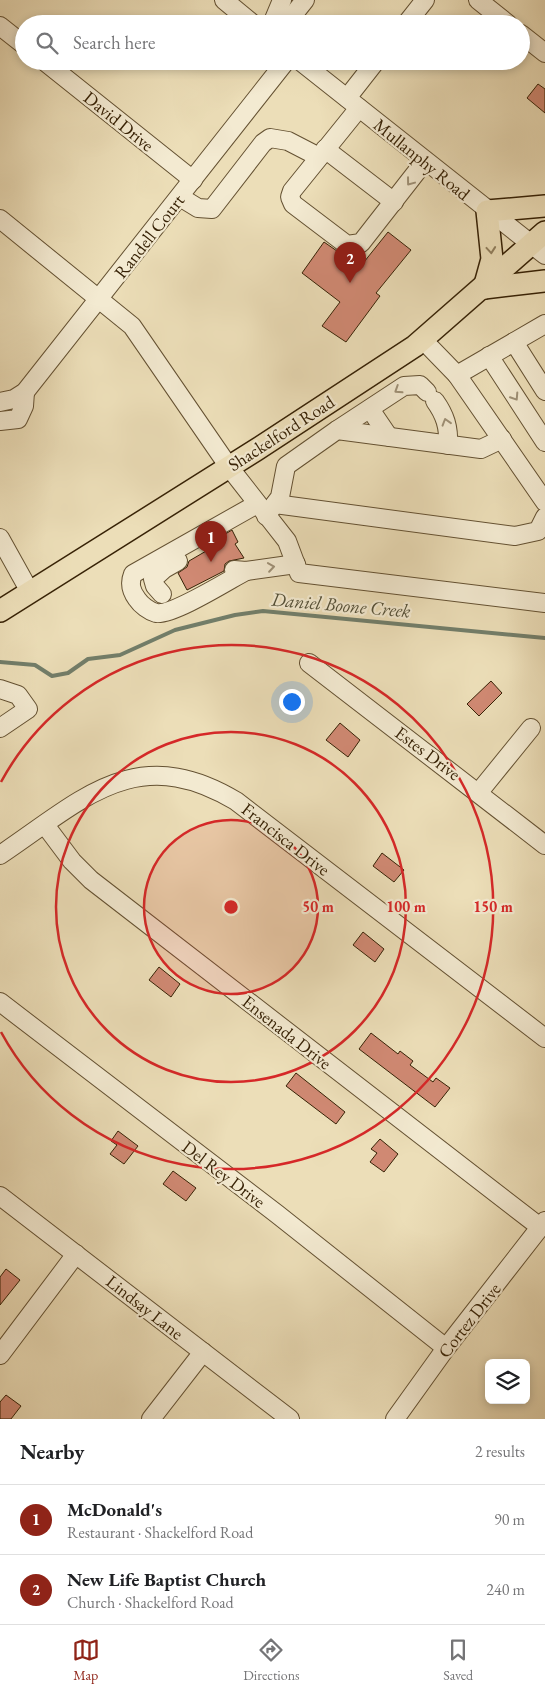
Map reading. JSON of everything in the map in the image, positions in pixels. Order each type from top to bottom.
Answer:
[{"type":"main road","points":[[545,206],[487,211],[492,259],[484,288],[545,281]]},
{"type":"main road","name":"Shackelford Road","points":[[0,611],[229,467],[423,340],[484,288],[541,244]]},
{"type":"street","points":[[224,0],[242,15]]},
{"type":"street","points":[[276,15],[282,0]]},
{"type":"street","points":[[293,15],[305,0]]},
{"type":"street","points":[[413,15],[425,0]]},
{"type":"street","points":[[478,0],[497,15]]},
{"type":"street","points":[[0,26],[15,38]]},
{"type":"street","points":[[530,41],[545,53]]},
{"type":"street","name":"David Drive","points":[[55,70],[193,180]]},
{"type":"street","name":"Randell Court","points":[[2,402],[25,392],[101,299],[279,70]]},
{"type":"street","name":"Mullanphy Road","points":[[311,70],[487,211],[541,244]]},
{"type":"street","points":[[371,70],[322,153],[292,191],[290,197],[293,204],[347,245],[365,240],[425,161]]},
{"type":"street","points":[[180,197],[198,208],[212,209],[263,143],[270,138],[288,141],[322,153],[394,202]]},
{"type":"street","points":[[0,219],[132,326],[229,467],[266,508],[287,541],[299,573],[545,603]]},
{"type":"street","points":[[457,375],[488,356],[543,328]]},
{"type":"street","points":[[423,340],[457,375],[545,502]]},
{"type":"street","points":[[514,342],[545,391]]},
{"type":"street","points":[[488,356],[545,442]]},
{"type":"street","points":[[246,571],[170,612],[155,613],[145,607],[132,590],[130,581],[133,574],[266,508],[280,496],[286,466],[404,386],[420,385],[443,413],[448,430],[448,445]]},
{"type":"street","points":[[0,421],[18,419],[24,406],[25,392]]},
{"type":"street","points":[[370,409],[389,437]]},
{"type":"street","points":[[337,430],[481,449],[502,439]]},
{"type":"street","points":[[266,508],[515,536],[538,530],[545,517]]},
{"type":"street","points":[[0,538],[30,592]]},
{"type":"street","points":[[189,545],[182,559],[155,576],[153,582],[163,600],[231,570],[246,571],[296,564]]},
{"type":"street","name":"Estes Drive","points":[[309,663],[479,792],[545,845]]},
{"type":"street","points":[[0,689],[18,695],[28,709],[0,728]]},
{"type":"street","points":[[479,792],[531,728]]},
{"type":"street","name":"Francisca Drive","points":[[0,855],[91,793],[112,783],[154,775],[196,780],[215,788],[236,801],[299,847],[414,939],[545,1038]]},
{"type":"street","name":"Ensenada Drive","points":[[45,825],[72,861],[91,880],[542,1224]]},
{"type":"street","name":"Del Rey Drive","points":[[0,1002],[277,1214],[446,1348]]},
{"type":"street","name":"Lindsay Lane","points":[[0,1196],[290,1419]]},
{"type":"street","name":"Cortez Drive","points":[[395,1419],[446,1348],[542,1224]]},
{"type":"street","points":[[0,1355],[76,1254]]},
{"type":"street","points":[[150,1419],[203,1352]]},
{"type":"building","points":[[538,84],[545,89],[545,113],[527,98]]},
{"type":"building","points":[[388,232],[411,250],[376,293],[380,296],[346,342],[322,326],[340,302],[302,273],[324,242],[360,267]]},
{"type":"building","points":[[232,530],[238,542],[235,544],[244,558],[229,561],[225,564],[224,571],[187,590],[178,573],[187,567],[189,561],[213,547],[210,543]]},
{"type":"building","points":[[491,681],[502,693],[479,716],[467,704]]},
{"type":"building","points":[[340,723],[360,740],[348,757],[326,740]]},
{"type":"building","points":[[382,853],[404,870],[394,882],[373,866]]},
{"type":"building","points":[[363,932],[384,949],[375,962],[353,945]]},
{"type":"building","points":[[159,967],[180,984],[171,997],[149,980]]},
{"type":"building","points":[[371,1033],[398,1054],[400,1051],[413,1061],[410,1065],[433,1082],[436,1078],[450,1088],[435,1107],[359,1049]]},
{"type":"building","points":[[296,1073],[345,1112],[336,1124],[286,1086]]},
{"type":"building","points":[[118,1131],[138,1146],[124,1164],[110,1154],[117,1145],[111,1141]]},
{"type":"building","points":[[380,1139],[398,1154],[384,1172],[370,1162],[377,1153],[371,1149]]},
{"type":"building","points":[[173,1171],[196,1188],[186,1201],[163,1184]]},
{"type":"building","points":[[6,1269],[20,1280],[0,1305],[0,1277]]},
{"type":"building","points":[[6,1395],[21,1406],[11,1419],[0,1419],[0,1402]]},
{"type":"waterway","name":"Daniel Boone Creek","points":[[0,662],[35,665],[52,676],[68,673],[88,659],[120,655],[175,630],[235,615],[263,611],[545,638]]},
{"type":"place","name":"New Life Baptist Church","points":[[350,283]]},
{"type":"place","name":"McDonald's","points":[[211,562]]}]
